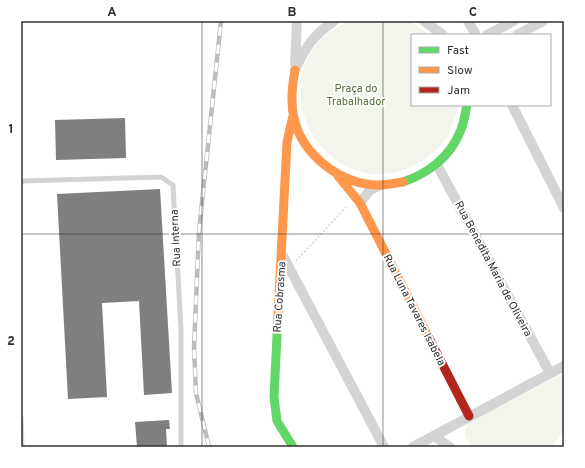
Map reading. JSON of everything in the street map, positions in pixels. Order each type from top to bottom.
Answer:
[{"type":"street","points":[[297,21],[295,70],[291,93],[293,116],[301,139],[317,160],[338,175],[358,183],[379,186],[400,184],[420,177],[437,165],[455,144],[466,119],[467,106]]},
{"type":"street","points":[[295,70],[304,49],[320,31],[334,21]]},
{"type":"street","points":[[424,21],[442,34]]},
{"type":"street","points":[[468,21],[475,34]]},
{"type":"street","points":[[488,34],[514,21]]},
{"type":"street","points":[[519,34],[543,21]]},
{"type":"street","points":[[513,106],[564,208]]},
{"type":"street","name":"Rua Cobrasma","points":[[293,116],[287,142],[283,256],[274,397],[277,421],[293,447]]},
{"type":"street","points":[[287,142],[301,139]]},
{"type":"street","name":"Rua Benedita Maria de Oliveira","points":[[437,165],[550,373]]},
{"type":"street","name":"Rua Luna Tavares Isabela","points":[[338,175],[358,200],[469,416]]},
{"type":"street","points":[[358,200],[370,190],[379,186]]},
{"type":"street","points":[[283,256],[384,447]]},
{"type":"street","points":[[413,447],[564,366]]},
{"type":"street","points":[[434,436],[450,447]]},
{"type":"lane","name":"Rua Interna","points":[[21,183],[23,181],[161,177],[173,184],[181,330],[180,447]]},
{"type":"lane","points":[[21,417],[22,447]]},
{"type":"path","points":[[289,268],[358,200]]},
{"type":"green space","name":"Praça do Trabalhador","points":[[349,21],[409,21],[429,34],[411,34],[411,106],[458,106],[458,108],[449,134],[443,143],[427,157],[418,163],[388,174],[360,172],[335,159],[316,139],[303,114],[300,86],[308,58],[328,33]]},
{"type":"green space","points":[[564,373],[564,430],[551,447],[475,447],[469,442],[465,433],[469,422]]},
{"type":"building","points":[[125,118],[126,158],[56,160],[55,120]]},
{"type":"building","points":[[160,189],[172,393],[144,395],[139,301],[102,303],[107,397],[68,399],[57,194]]},
{"type":"building","points":[[169,420],[170,429],[166,429],[167,447],[137,447],[135,422]]},
{"type":"railway","points":[[209,447],[196,393],[194,348],[199,231],[221,21]]},
{"type":"traffic: fast","points":[[403,182],[421,174],[444,157],[456,141],[461,129],[467,106]]},
{"type":"traffic: fast","points":[[278,315],[274,397],[277,421],[293,447]]},
{"type":"traffic: slow","points":[[295,70],[292,94],[294,118],[298,132],[314,155],[338,174],[351,180],[365,184],[379,185],[403,182]]},
{"type":"traffic: slow","points":[[278,315],[287,142],[293,116]]},
{"type":"traffic: slow","points":[[338,176],[360,203],[429,338]]},
{"type":"traffic: jam","points":[[429,338],[469,416]]}]
